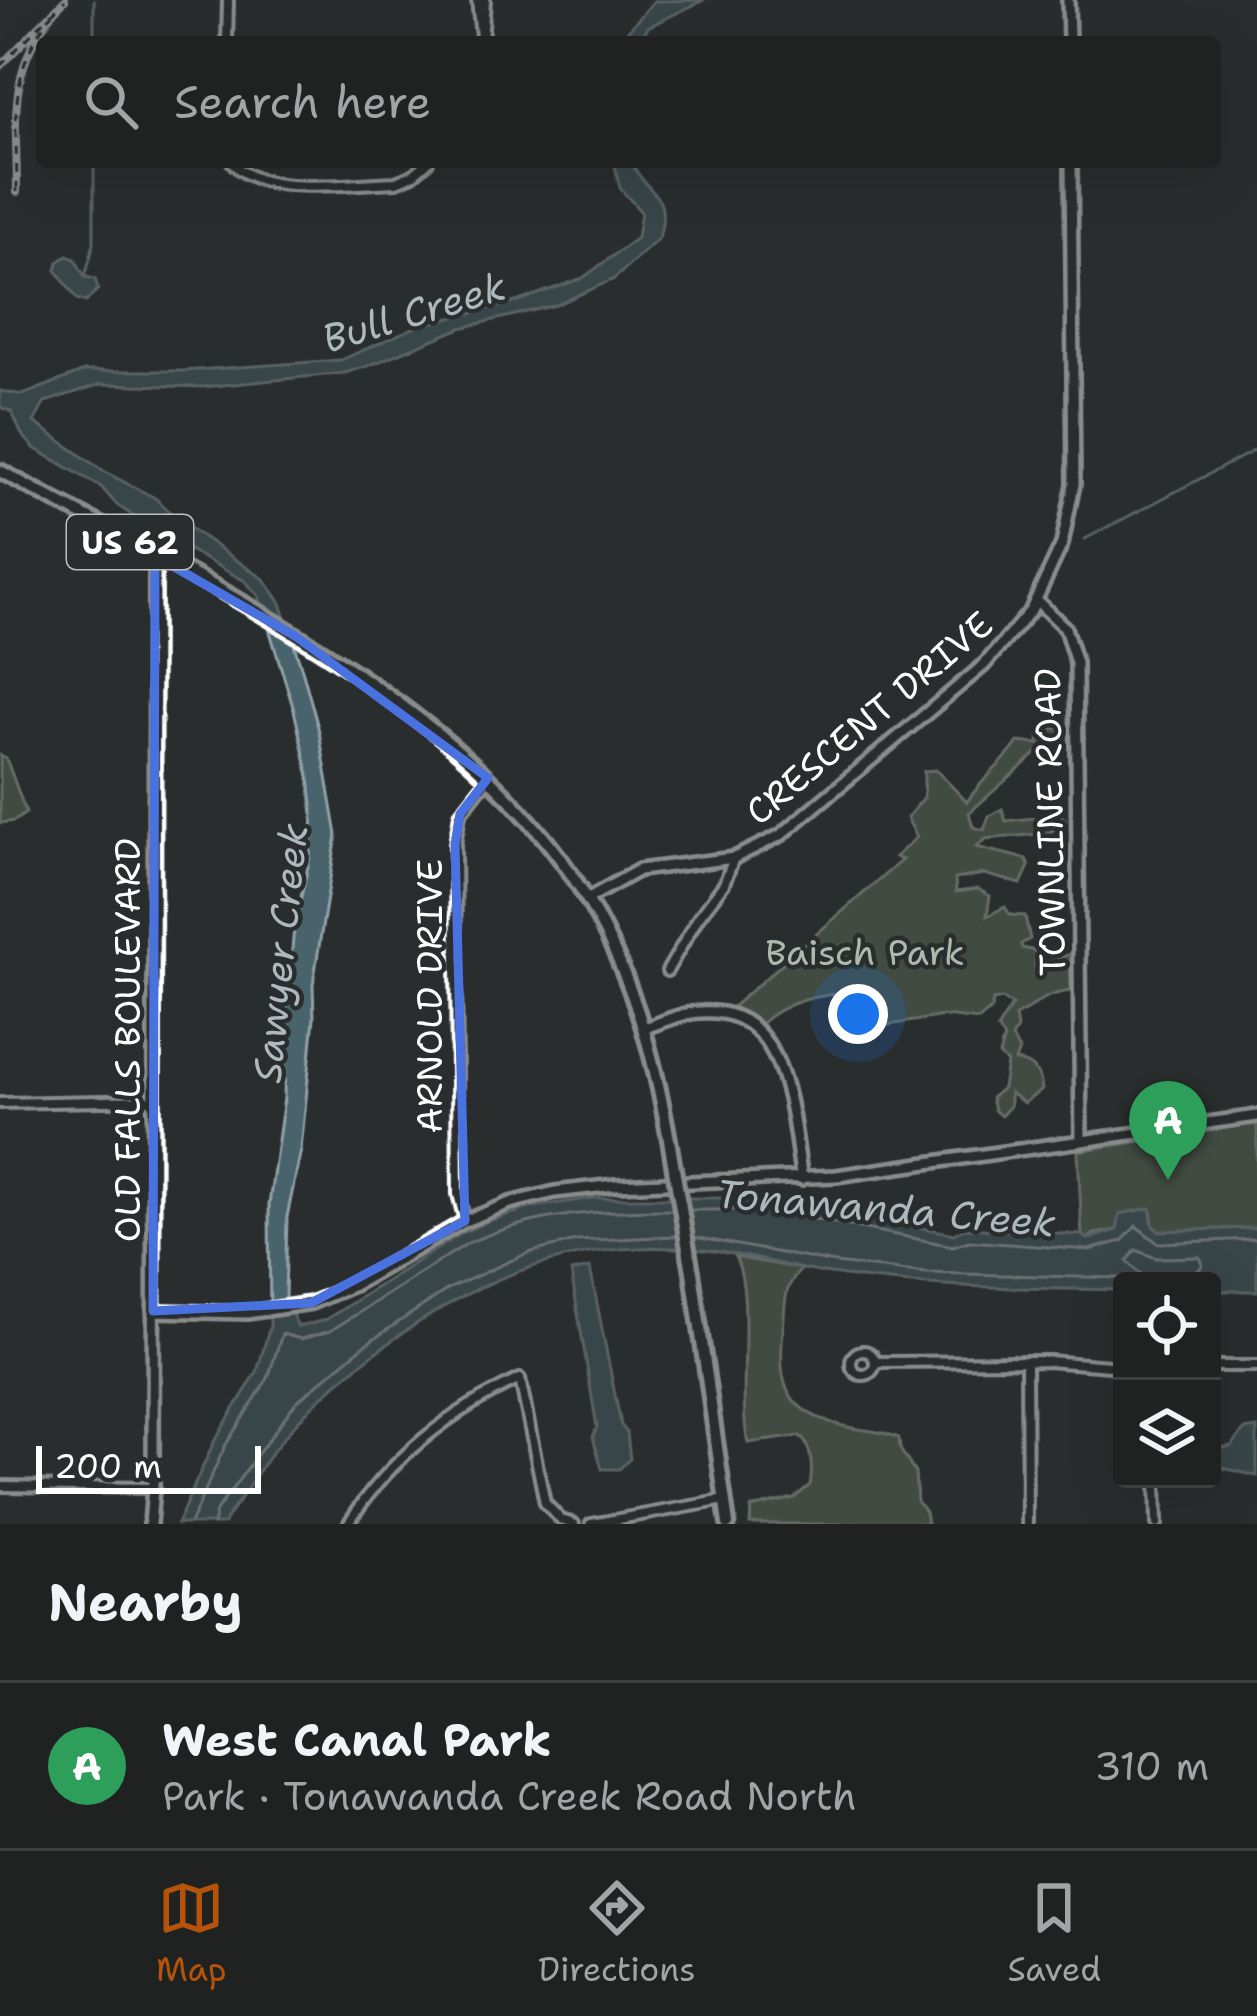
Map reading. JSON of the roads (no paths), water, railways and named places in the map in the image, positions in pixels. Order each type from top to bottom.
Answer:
[{"type":"main road","name":"US 62","points":[[0,471],[260,615],[399,706],[488,778],[541,834],[587,899],[622,968],[645,1028],[692,1272],[728,1524]]},
{"type":"street","points":[[227,36],[228,0]]},
{"type":"street","points":[[481,0],[484,36]]},
{"type":"street","points":[[1068,0],[1069,36]]},
{"type":"street","points":[[238,168],[249,178],[272,184],[396,182],[421,168]]},
{"type":"street","points":[[1037,601],[1061,544],[1074,484],[1071,168]]},
{"type":"street","name":"OLD FALLS BOULEVARD","points":[[149,1524],[153,1488],[155,556]]},
{"type":"street","name":"CRESCENT DRIVE","points":[[587,899],[648,867],[734,858],[781,835],[997,652],[1037,601]]},
{"type":"street","name":"TOWNLINE ROAD","points":[[1037,601],[1065,628],[1076,663],[1081,1141]]},
{"type":"street","name":"ARNOLD DRIVE","points":[[465,1221],[458,1194],[455,844],[460,814],[488,778]]},
{"type":"street","points":[[667,971],[724,884],[734,858]]},
{"type":"street","points":[[645,1028],[688,1013],[710,1012],[742,1020],[758,1030],[781,1065],[802,1179]]},
{"type":"street","points":[[0,1103],[155,1100]]},
{"type":"street","points":[[153,1311],[265,1312],[294,1307],[340,1292],[465,1221],[525,1198],[573,1189],[802,1179],[1257,1116]]},
{"type":"street","points":[[1026,1361],[1027,1524]]},
{"type":"street","points":[[875,1362],[1113,1366]]},
{"type":"street","points":[[1221,1366],[1257,1366]]},
{"type":"street","points":[[348,1524],[363,1501],[439,1423],[520,1379],[545,1503],[560,1520],[574,1524]]},
{"type":"street","points":[[0,1486],[153,1488]]},
{"type":"street","points":[[1156,1488],[1156,1524]]},
{"type":"street","points":[[591,1524],[725,1500]]},
{"type":"water","points":[[704,0],[648,27],[642,36],[623,36],[654,1]]},
{"type":"water","points":[[615,168],[634,168],[656,195],[662,211],[659,238],[614,279],[556,305],[461,328],[345,373],[203,387],[101,384],[45,402],[34,422],[103,471],[155,498],[177,519],[264,579],[281,603],[303,673],[319,731],[337,835],[313,984],[301,1150],[287,1217],[285,1299],[298,1327],[325,1320],[488,1221],[533,1207],[593,1198],[769,1198],[954,1234],[964,1228],[1088,1239],[1117,1230],[1120,1214],[1150,1208],[1153,1226],[1159,1231],[1257,1228],[1257,1291],[1221,1291],[1221,1272],[1113,1272],[1113,1290],[903,1282],[830,1274],[721,1252],[654,1247],[560,1259],[474,1290],[393,1340],[336,1384],[293,1426],[224,1524],[177,1524],[215,1440],[257,1372],[270,1326],[269,1204],[284,1098],[294,928],[310,857],[309,777],[259,596],[245,581],[158,533],[117,505],[101,487],[34,448],[12,412],[0,407],[0,391],[23,395],[84,371],[182,371],[341,360],[418,326],[516,302],[583,278],[637,238],[641,212],[620,188]]},
{"type":"water","points":[[67,256],[75,259],[85,277],[95,279],[98,289],[86,302],[77,299],[56,270]]},
{"type":"water","points":[[590,1268],[621,1425],[627,1433],[630,1459],[619,1469],[602,1469],[593,1437],[597,1427],[571,1272]]},
{"type":"water","points":[[1257,1428],[1257,1476],[1221,1467],[1221,1448],[1232,1446],[1244,1430]]},
{"type":"waterway","points":[[94,0],[94,36]]},
{"type":"waterway","points":[[85,277],[94,243],[94,168]]},
{"type":"waterway","points":[[1085,539],[1257,449]]},
{"type":"railway","points":[[0,66],[65,0]]},
{"type":"railway","points":[[38,36],[53,13]]},
{"type":"railway","points":[[17,192],[17,98],[36,39]]},
{"type":"place","name":"West Canal Park","points":[[1168,1180]]},
{"type":"water label","name":"Bull Creek","points":[[414,312]]},
{"type":"water label","name":"Sawyer Creek","points":[[280,953]]},
{"type":"water label","name":"Tonawanda Creek","points":[[886,1208]]},
{"type":"park label","name":"Baisch Park","points":[[865,952]]}]
